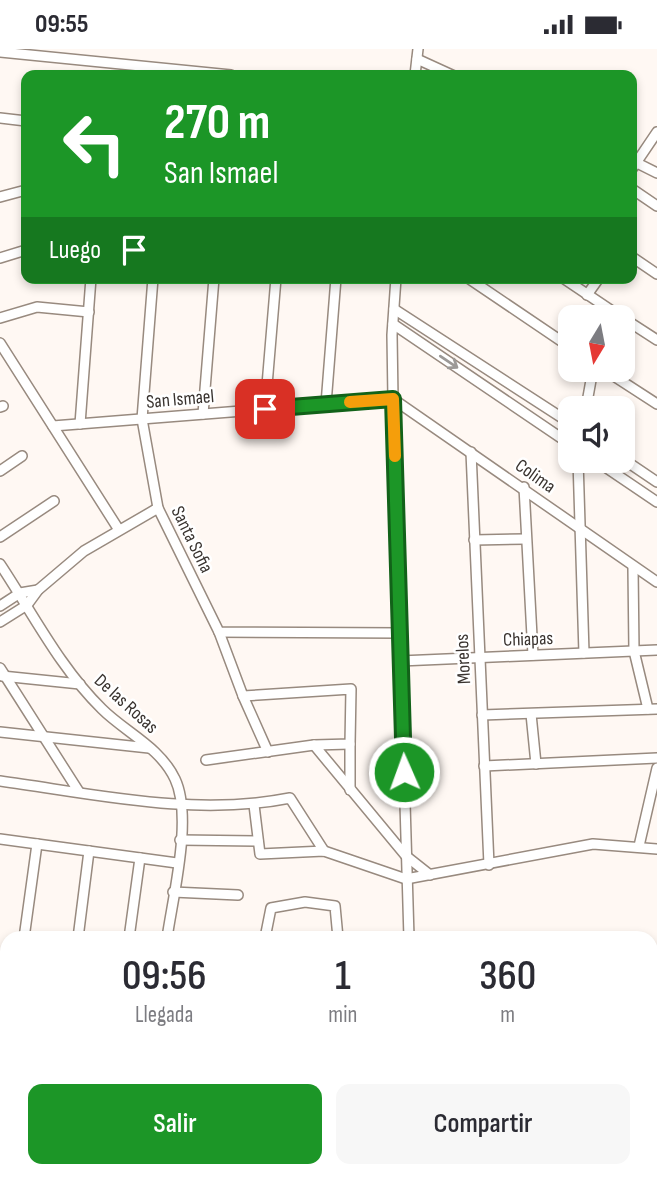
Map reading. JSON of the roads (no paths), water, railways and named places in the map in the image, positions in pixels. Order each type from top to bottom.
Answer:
[{"type":"street","points":[[0,52],[158,70]]},
{"type":"street","points":[[418,54],[444,70]]},
{"type":"street","points":[[110,70],[111,63]]},
{"type":"street","points":[[0,118],[21,120]]},
{"type":"street","points":[[637,159],[657,132]]},
{"type":"street","points":[[637,166],[657,173]]},
{"type":"street","points":[[0,197],[21,191]]},
{"type":"street","points":[[637,192],[657,206]]},
{"type":"street","points":[[0,258],[21,252]]},
{"type":"street","points":[[637,260],[657,274]]},
{"type":"street","points":[[79,424],[91,284]]},
{"type":"street","name":"Santa Sofia","points":[[153,284],[142,419],[158,508],[219,632],[268,752]]},
{"type":"street","points":[[203,414],[214,284]]},
{"type":"street","points":[[265,409],[275,284]]},
{"type":"street","points":[[326,404],[336,284]]},
{"type":"street","points":[[396,284],[393,399],[409,931]]},
{"type":"street","points":[[477,284],[558,339]]},
{"type":"street","points":[[571,284],[598,305]]},
{"type":"street","points":[[587,295],[595,284]]},
{"type":"street","points":[[0,318],[37,307],[89,312]]},
{"type":"street","points":[[394,309],[558,415]]},
{"type":"street","points":[[393,324],[558,436]]},
{"type":"street","points":[[635,326],[657,340]]},
{"type":"street","points":[[0,343],[119,530]]},
{"type":"street","points":[[623,382],[657,404]]},
{"type":"street","name":"San Ismael","points":[[53,426],[393,399]]},
{"type":"street","name":"Colima","points":[[393,399],[524,488],[633,568],[657,582]]},
{"type":"street","name":"Morelos","points":[[471,452],[489,865]]},
{"type":"street","points":[[0,471],[22,456]]},
{"type":"street","points":[[635,467],[657,482]]},
{"type":"street","points":[[578,473],[584,653]]},
{"type":"street","points":[[614,473],[657,502]]},
{"type":"street","points":[[524,488],[533,655]]},
{"type":"street","points":[[0,537],[54,501]]},
{"type":"street","points":[[0,622],[27,605],[38,590],[84,551],[158,508]]},
{"type":"street","points":[[474,540],[526,539]]},
{"type":"street","name":"De las Rosas","points":[[0,564],[80,684],[102,709],[151,748],[175,778],[182,805],[168,931]]},
{"type":"street","points":[[482,715],[652,709],[634,651],[633,568]]},
{"type":"street","points":[[0,606],[20,593],[38,590]]},
{"type":"street","points":[[219,632],[400,633]]},
{"type":"street","name":"Chiapas","points":[[400,661],[657,650]]},
{"type":"street","points":[[2,673],[80,684]]},
{"type":"street","points":[[2,673],[79,792]]},
{"type":"street","points":[[243,696],[351,689],[350,790]]},
{"type":"street","points":[[531,714],[536,764]]},
{"type":"street","points":[[0,732],[151,748]]},
{"type":"street","points":[[206,760],[313,745],[350,744]]},
{"type":"street","points":[[313,745],[406,856],[430,875]]},
{"type":"street","points":[[484,766],[657,758]]},
{"type":"street","points":[[639,846],[657,772]]},
{"type":"street","points":[[0,781],[182,805],[254,806],[290,798],[324,851]]},
{"type":"street","points":[[254,806],[260,854],[324,851],[407,879],[593,844],[657,849]]},
{"type":"street","points":[[0,839],[177,863]]},
{"type":"street","points":[[180,840],[258,841]]},
{"type":"street","points":[[25,931],[37,844]]},
{"type":"street","points":[[79,931],[89,851]]},
{"type":"street","points":[[130,931],[140,858]]},
{"type":"street","points":[[173,892],[238,895]]},
{"type":"street","points":[[266,931],[271,908],[306,902],[335,906],[337,931]]}]
